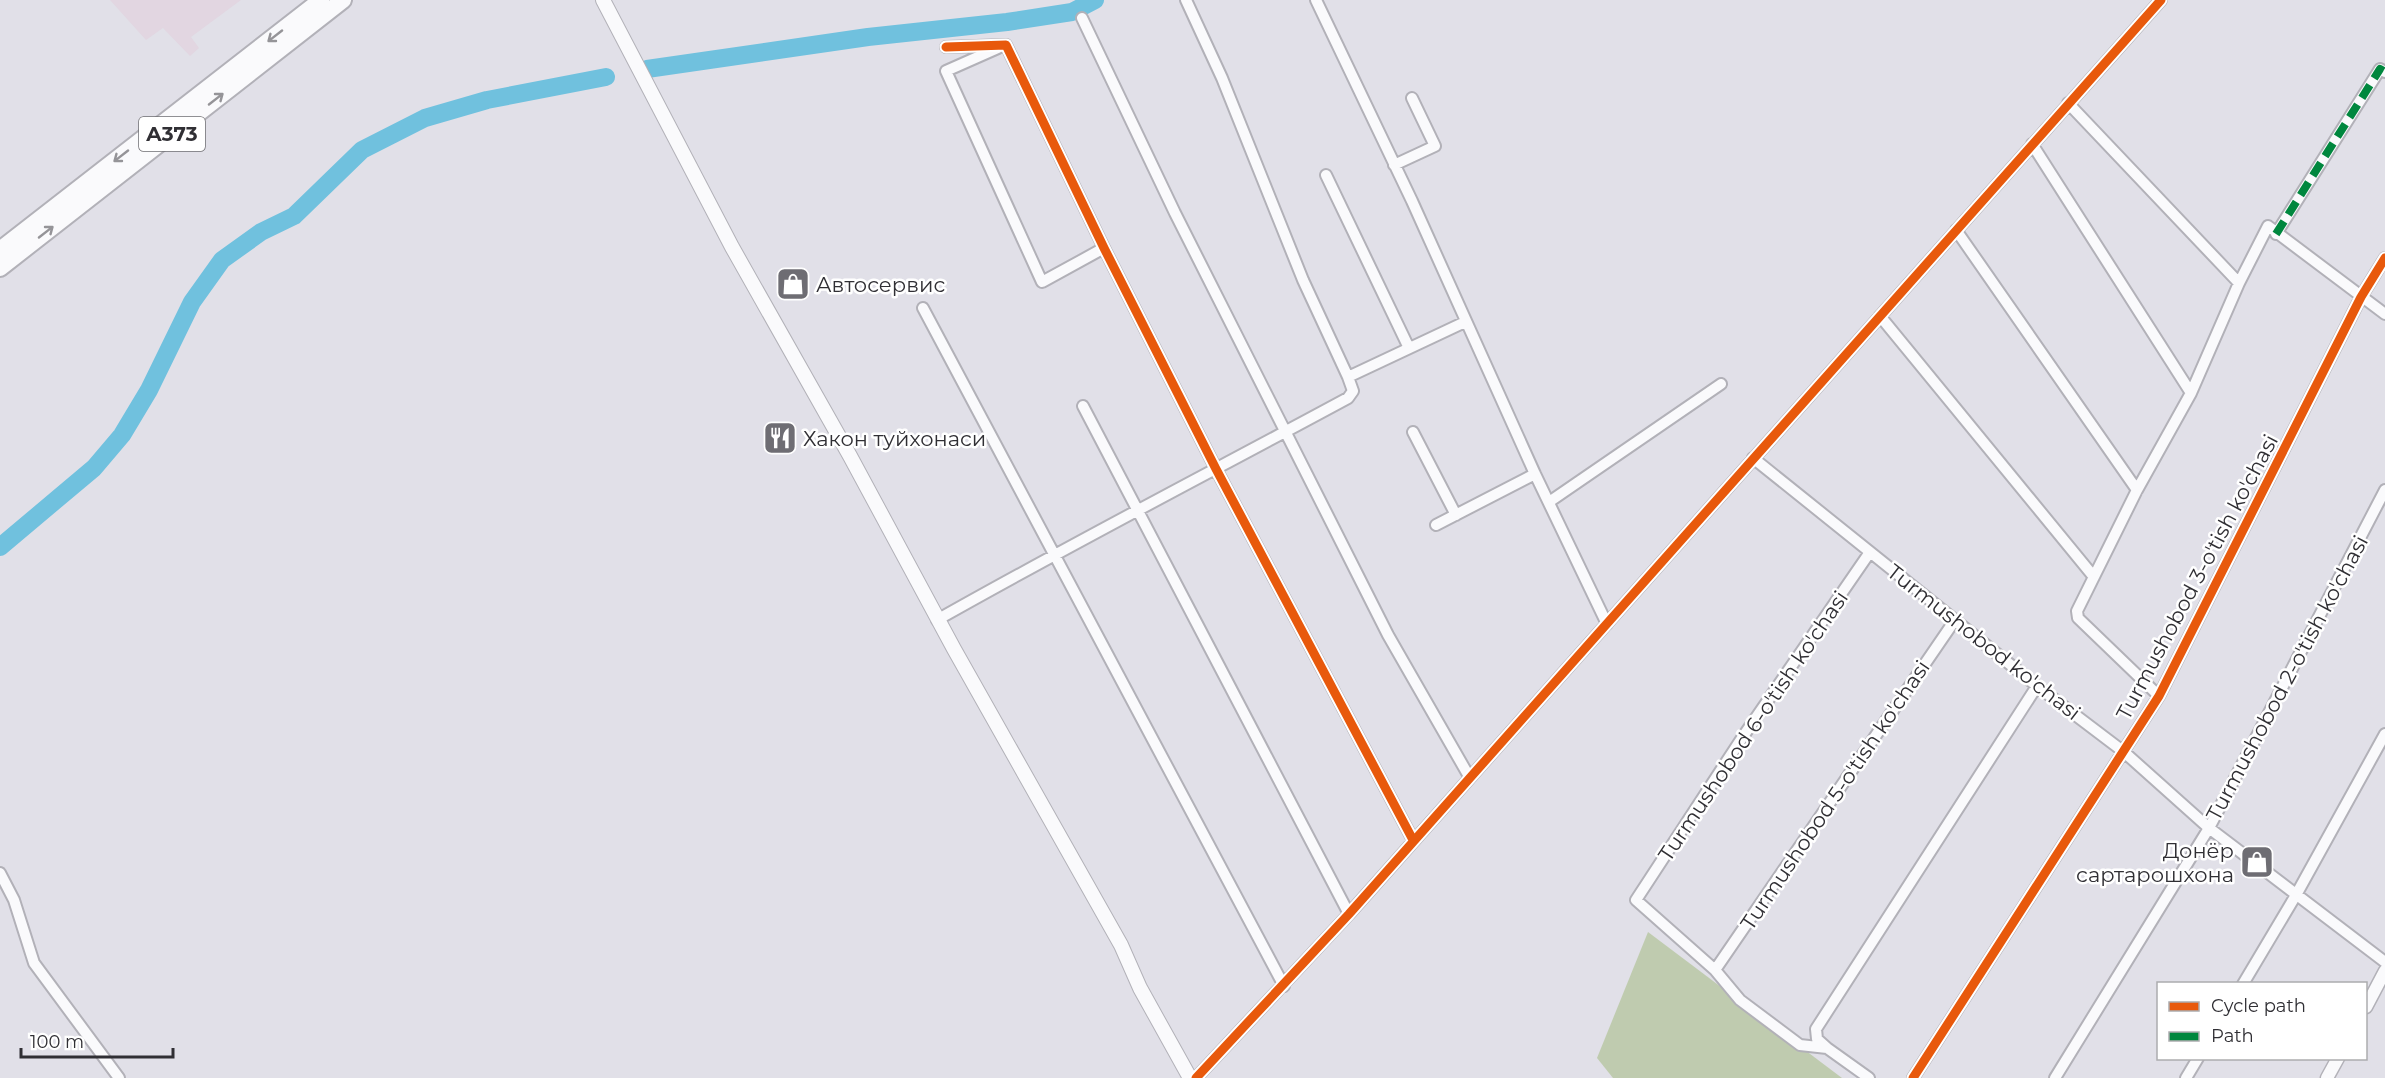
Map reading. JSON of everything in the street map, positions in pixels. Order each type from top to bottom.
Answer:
[{"type":"highway","name":"A373","points":[[0,250],[321,0]]},
{"type":"highway","name":"A373","points":[[0,268],[343,0]]},
{"type":"main road","points":[[603,0],[732,247],[850,456],[937,620],[1120,945],[1140,988],[1190,1078]]},
{"type":"street","points":[[937,620],[1054,554],[1138,512],[1348,398],[1353,391],[1303,280],[1222,78],[1186,0]]},
{"type":"street","points":[[1316,0],[1412,201],[1534,474],[1607,624]]},
{"type":"street","points":[[1196,1078],[1349,914],[2161,0]]},
{"type":"street","points":[[1082,18],[1175,213],[1388,635],[1470,778]]},
{"type":"street","points":[[1004,45],[946,71],[1042,282],[1104,248]]},
{"type":"street","points":[[946,46],[1006,45],[1104,248],[1216,469],[1413,840]]},
{"type":"street","points":[[2276,234],[2380,69],[2385,72]]},
{"type":"street","points":[[1394,165],[1435,147],[1412,98]]},
{"type":"street","points":[[2068,103],[2239,283]]},
{"type":"street","points":[[2031,144],[2191,393]]},
{"type":"street","points":[[1326,175],[1409,348]]},
{"type":"street","points":[[2159,696],[2078,618],[2077,611],[2138,490],[2191,393],[2239,283],[2268,226],[2385,314]]},
{"type":"street","points":[[1956,230],[2138,490]]},
{"type":"street","name":"Turmushobod 3-o'tish ko'chasi","points":[[1913,1078],[2159,696],[2361,297],[2385,258]]},
{"type":"street","points":[[923,308],[1284,986]]},
{"type":"street","points":[[1880,316],[2094,577]]},
{"type":"street","points":[[1348,377],[1466,321]]},
{"type":"street","points":[[1549,502],[1721,384]]},
{"type":"street","points":[[1083,406],[1349,914]]},
{"type":"street","points":[[1413,432],[1456,515]]},
{"type":"street","name":"Turmushobod ko'chasi","points":[[1753,458],[2037,686],[2124,752],[2209,828],[2385,962]]},
{"type":"street","points":[[1436,525],[1534,474]]},
{"type":"street","name":"Turmushobod 2-o'tish ko'chasi","points":[[2055,1078],[2209,828],[2385,490]]},
{"type":"street","name":"Turmushobod 6-o'tish ko'chasi","points":[[1714,970],[1636,900],[1742,738],[1870,552]]},
{"type":"street","name":"Turmushobod 5-o'tish ko'chasi","points":[[1714,970],[1955,620]]},
{"type":"street","points":[[1869,1078],[1817,1039],[1816,1029],[2037,686]]},
{"type":"street","points":[[2244,982],[2296,896],[2385,734]]},
{"type":"street","points":[[0,873],[14,900],[34,963],[119,1078]]},
{"type":"street","points":[[1714,970],[1740,1000],[1800,1045],[1827,1048]]},
{"type":"street","points":[[2367,1005],[2385,971]]},
{"type":"street","points":[[2186,1078],[2197,1060]]},
{"type":"street","points":[[2327,1078],[2337,1060]]},
{"type":"shaded area","points":[[110,0],[241,0],[191,37],[199,48],[190,56],[163,28],[146,40]]},
{"type":"green space","points":[[1648,932],[1842,1078],[1613,1078],[1597,1058]]},
{"type":"waterway","points":[[647,69],[868,37],[1007,22],[1072,12],[1095,0]]},
{"type":"waterway","points":[[0,547],[94,468],[122,435],[149,390],[192,302],[222,260],[261,232],[294,216],[362,150],[425,118],[487,100],[606,77]]},
{"type":"marked path","points":[[2276,234],[2380,69],[2385,72]]},
{"type":"cycle path","points":[[1196,1078],[1349,914],[2161,0]]},
{"type":"cycle path","points":[[946,47],[1006,45],[1104,248],[1216,469],[1413,840]]},
{"type":"cycle path","points":[[1913,1078],[2159,696],[2361,297],[2385,258]]},
{"type":"place","name":"Автосервис","points":[[793,284]]},
{"type":"place","name":"Хакон туйхонаси","points":[[780,438]]},
{"type":"place","name":"Донёр сартарошхона","points":[[2257,862]]}]
